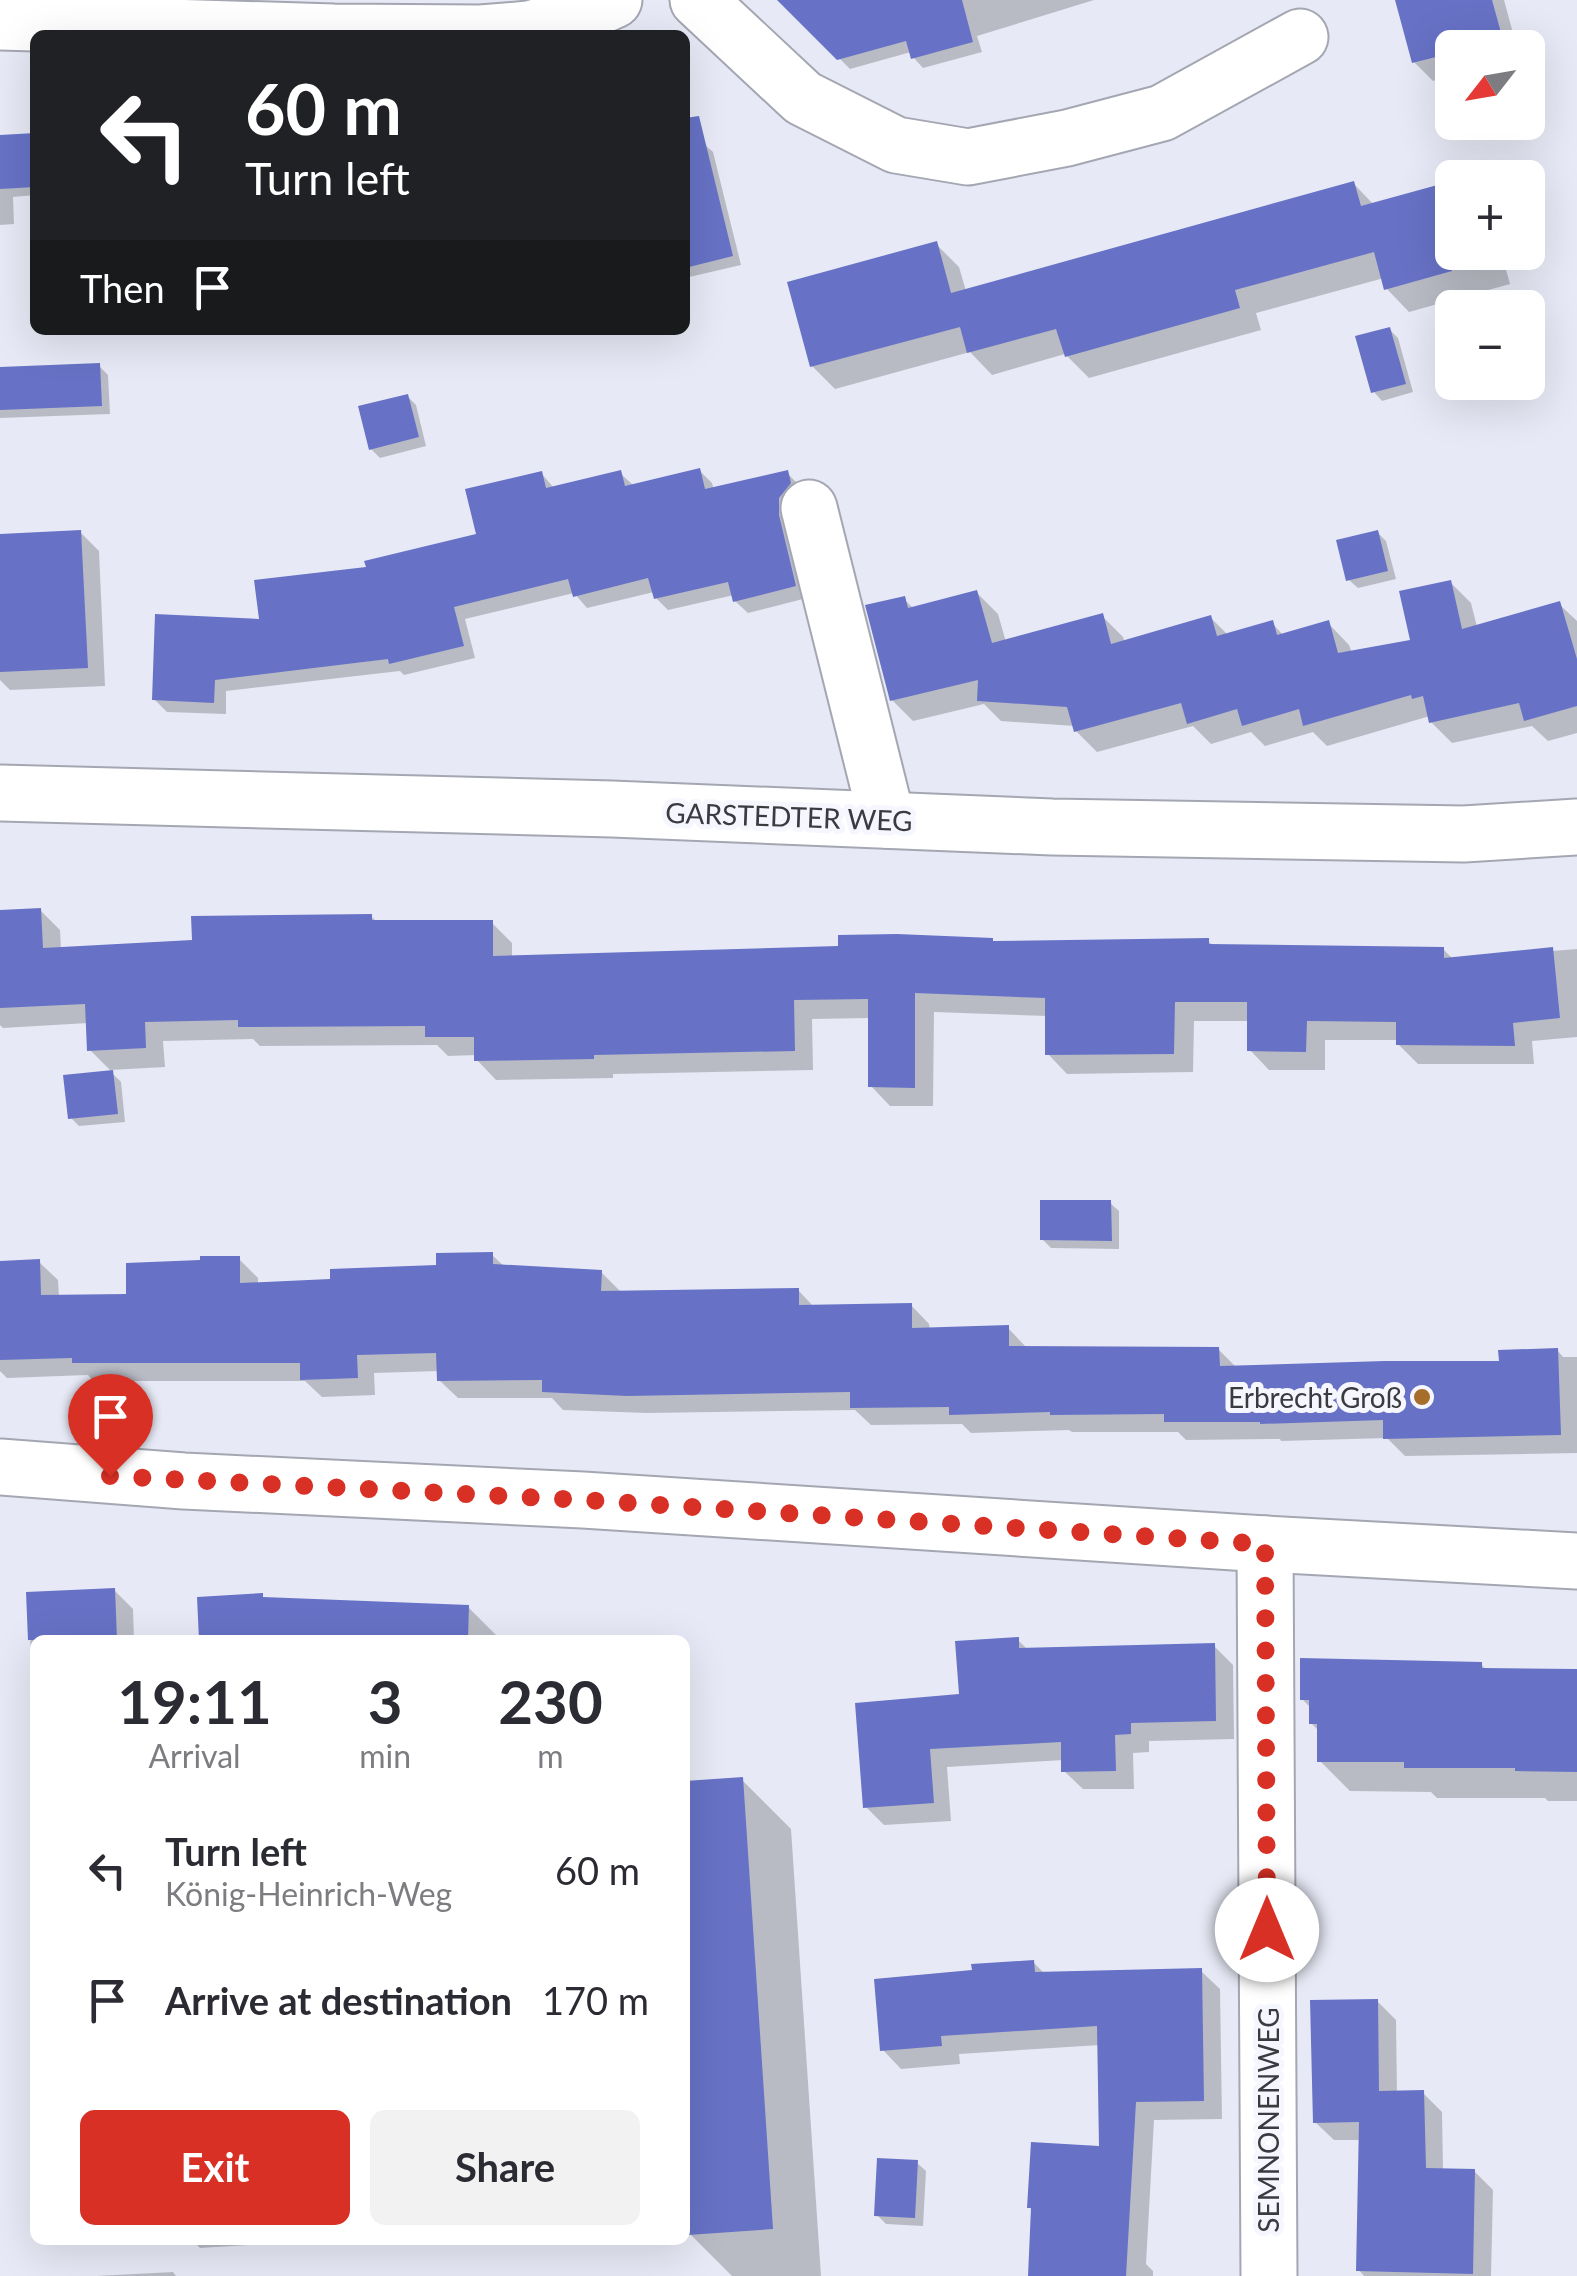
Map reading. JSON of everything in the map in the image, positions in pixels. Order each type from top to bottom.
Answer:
[{"type":"street","points":[[517,30],[578,16],[614,0]]},
{"type":"street","points":[[698,0],[803,98],[896,145],[968,157],[1067,138],[1162,113],[1300,38]]},
{"type":"street","points":[[0,22],[267,30]]},
{"type":"street","points":[[809,508],[887,820]]},
{"type":"street","name":"GARSTEDTER WEG","points":[[0,793],[612,808],[1072,828],[1464,834],[1577,827]]},
{"type":"street","points":[[0,1467],[184,1481],[584,1500],[1577,1561]]},
{"type":"street","name":"SEMNONENWEG","points":[[1265,1544],[1269,2276]]},
{"type":"building","points":[[777,0],[962,0],[973,42],[911,59],[906,41],[837,60]]},
{"type":"building","points":[[1395,0],[1492,0],[1500,30],[1435,30],[1435,57],[1412,63]]},
{"type":"building","points":[[699,116],[733,256],[690,267],[690,117]]},
{"type":"building","points":[[30,133],[30,187],[0,189],[0,135]]},
{"type":"building","points":[[1354,181],[1361,206],[1435,186],[1435,270],[1452,270],[1384,290],[1374,252],[1235,290],[1240,308],[1065,357],[1056,329],[967,353],[960,327],[810,367],[787,282],[937,241],[951,293]]},
{"type":"building","points":[[1390,327],[1406,384],[1371,393],[1355,336]]},
{"type":"building","points":[[100,363],[102,406],[0,410],[0,367]]},
{"type":"building","points":[[408,394],[419,437],[369,450],[358,406]]},
{"type":"building","points":[[700,468],[705,489],[788,470],[791,483],[779,498],[779,515],[796,586],[733,602],[728,582],[654,599],[648,578],[573,597],[568,579],[454,607],[464,646],[389,664],[388,659],[215,680],[214,703],[152,700],[155,614],[259,619],[254,580],[366,567],[364,561],[476,534],[465,489],[542,471],[546,488],[621,470],[625,486]]},
{"type":"building","points":[[81,530],[88,668],[0,672],[0,534]]},
{"type":"building","points":[[1378,530],[1388,571],[1346,581],[1336,540]]},
{"type":"building","points":[[1451,580],[1462,629],[1560,601],[1577,659],[1577,706],[1524,721],[1519,703],[1429,723],[1423,696],[1412,699],[1411,695],[1303,726],[1299,709],[1242,726],[1237,709],[1187,724],[1181,703],[1074,732],[1067,707],[977,701],[978,680],[890,701],[865,605],[905,596],[908,608],[977,590],[992,643],[1103,613],[1111,644],[1211,615],[1217,636],[1273,620],[1277,635],[1329,620],[1338,653],[1410,640],[1399,591]]},
{"type":"building","points":[[41,908],[43,948],[192,940],[191,916],[372,914],[372,920],[493,920],[493,956],[838,946],[838,935],[897,934],[993,941],[1209,938],[1209,944],[1444,947],[1444,958],[1553,947],[1560,1018],[1513,1023],[1515,1046],[1396,1045],[1396,1022],[1307,1021],[1306,1052],[1247,1051],[1247,1002],[1175,1002],[1174,1054],[1045,1055],[1045,998],[915,993],[915,1088],[868,1087],[868,999],[794,1000],[795,1051],[474,1061],[474,1037],[425,1037],[425,1026],[238,1027],[238,1020],[145,1022],[146,1048],[87,1051],[85,1004],[0,1008],[0,910]]},
{"type":"building","points":[[113,1070],[118,1114],[68,1119],[63,1075]]},
{"type":"building","points":[[1040,1200],[1111,1200],[1112,1241],[1040,1240]]},
{"type":"building","points":[[493,1252],[493,1264],[602,1270],[601,1291],[799,1288],[799,1305],[912,1303],[912,1328],[1009,1325],[1009,1346],[1219,1347],[1220,1366],[1499,1361],[1498,1350],[1558,1348],[1561,1435],[1383,1439],[1383,1420],[1260,1424],[1164,1422],[1164,1414],[949,1415],[949,1407],[850,1408],[850,1392],[627,1396],[542,1392],[542,1380],[437,1381],[436,1353],[357,1355],[358,1378],[300,1380],[300,1363],[0,1360],[0,1261],[40,1259],[41,1295],[126,1294],[126,1263],[240,1256],[240,1283],[330,1279],[330,1269],[436,1265],[436,1253]]},
{"type":"building","points":[[115,1588],[117,1635],[30,1635],[28,1640],[26,1592]]},
{"type":"building","points":[[263,1593],[263,1597],[469,1605],[468,1635],[199,1635],[197,1597]]},
{"type":"building","points":[[1019,1637],[1019,1648],[1215,1643],[1216,1721],[1131,1723],[1131,1734],[1115,1735],[1116,1771],[1061,1772],[1061,1742],[930,1749],[934,1803],[863,1808],[855,1703],[959,1694],[955,1641]]},
{"type":"building","points":[[1300,1658],[1482,1662],[1482,1668],[1577,1669],[1577,1772],[1404,1768],[1404,1762],[1317,1762],[1317,1724],[1309,1724],[1309,1700],[1300,1700]]},
{"type":"building","points":[[743,1777],[773,2229],[690,2235],[690,1781]]},
{"type":"building","points":[[1034,1960],[1035,1972],[1202,1968],[1204,2101],[1136,2102],[1126,2276],[1028,2276],[1031,2142],[1099,2146],[1097,2026],[941,2036],[942,2046],[880,2051],[874,1979],[972,1970],[971,1964]]},
{"type":"building","points":[[1378,1999],[1379,2091],[1424,2090],[1426,2168],[1475,2169],[1473,2274],[1356,2271],[1359,2122],[1313,2123],[1310,2000]]},
{"type":"building","points":[[877,2158],[918,2160],[915,2218],[874,2216]]},
{"type":"place","name":"Erbrecht Groß","points":[[1422,1397]]},
{"type":"route","points":[[110,1476],[584,1500],[1265,1544],[1267,1930]]}]
